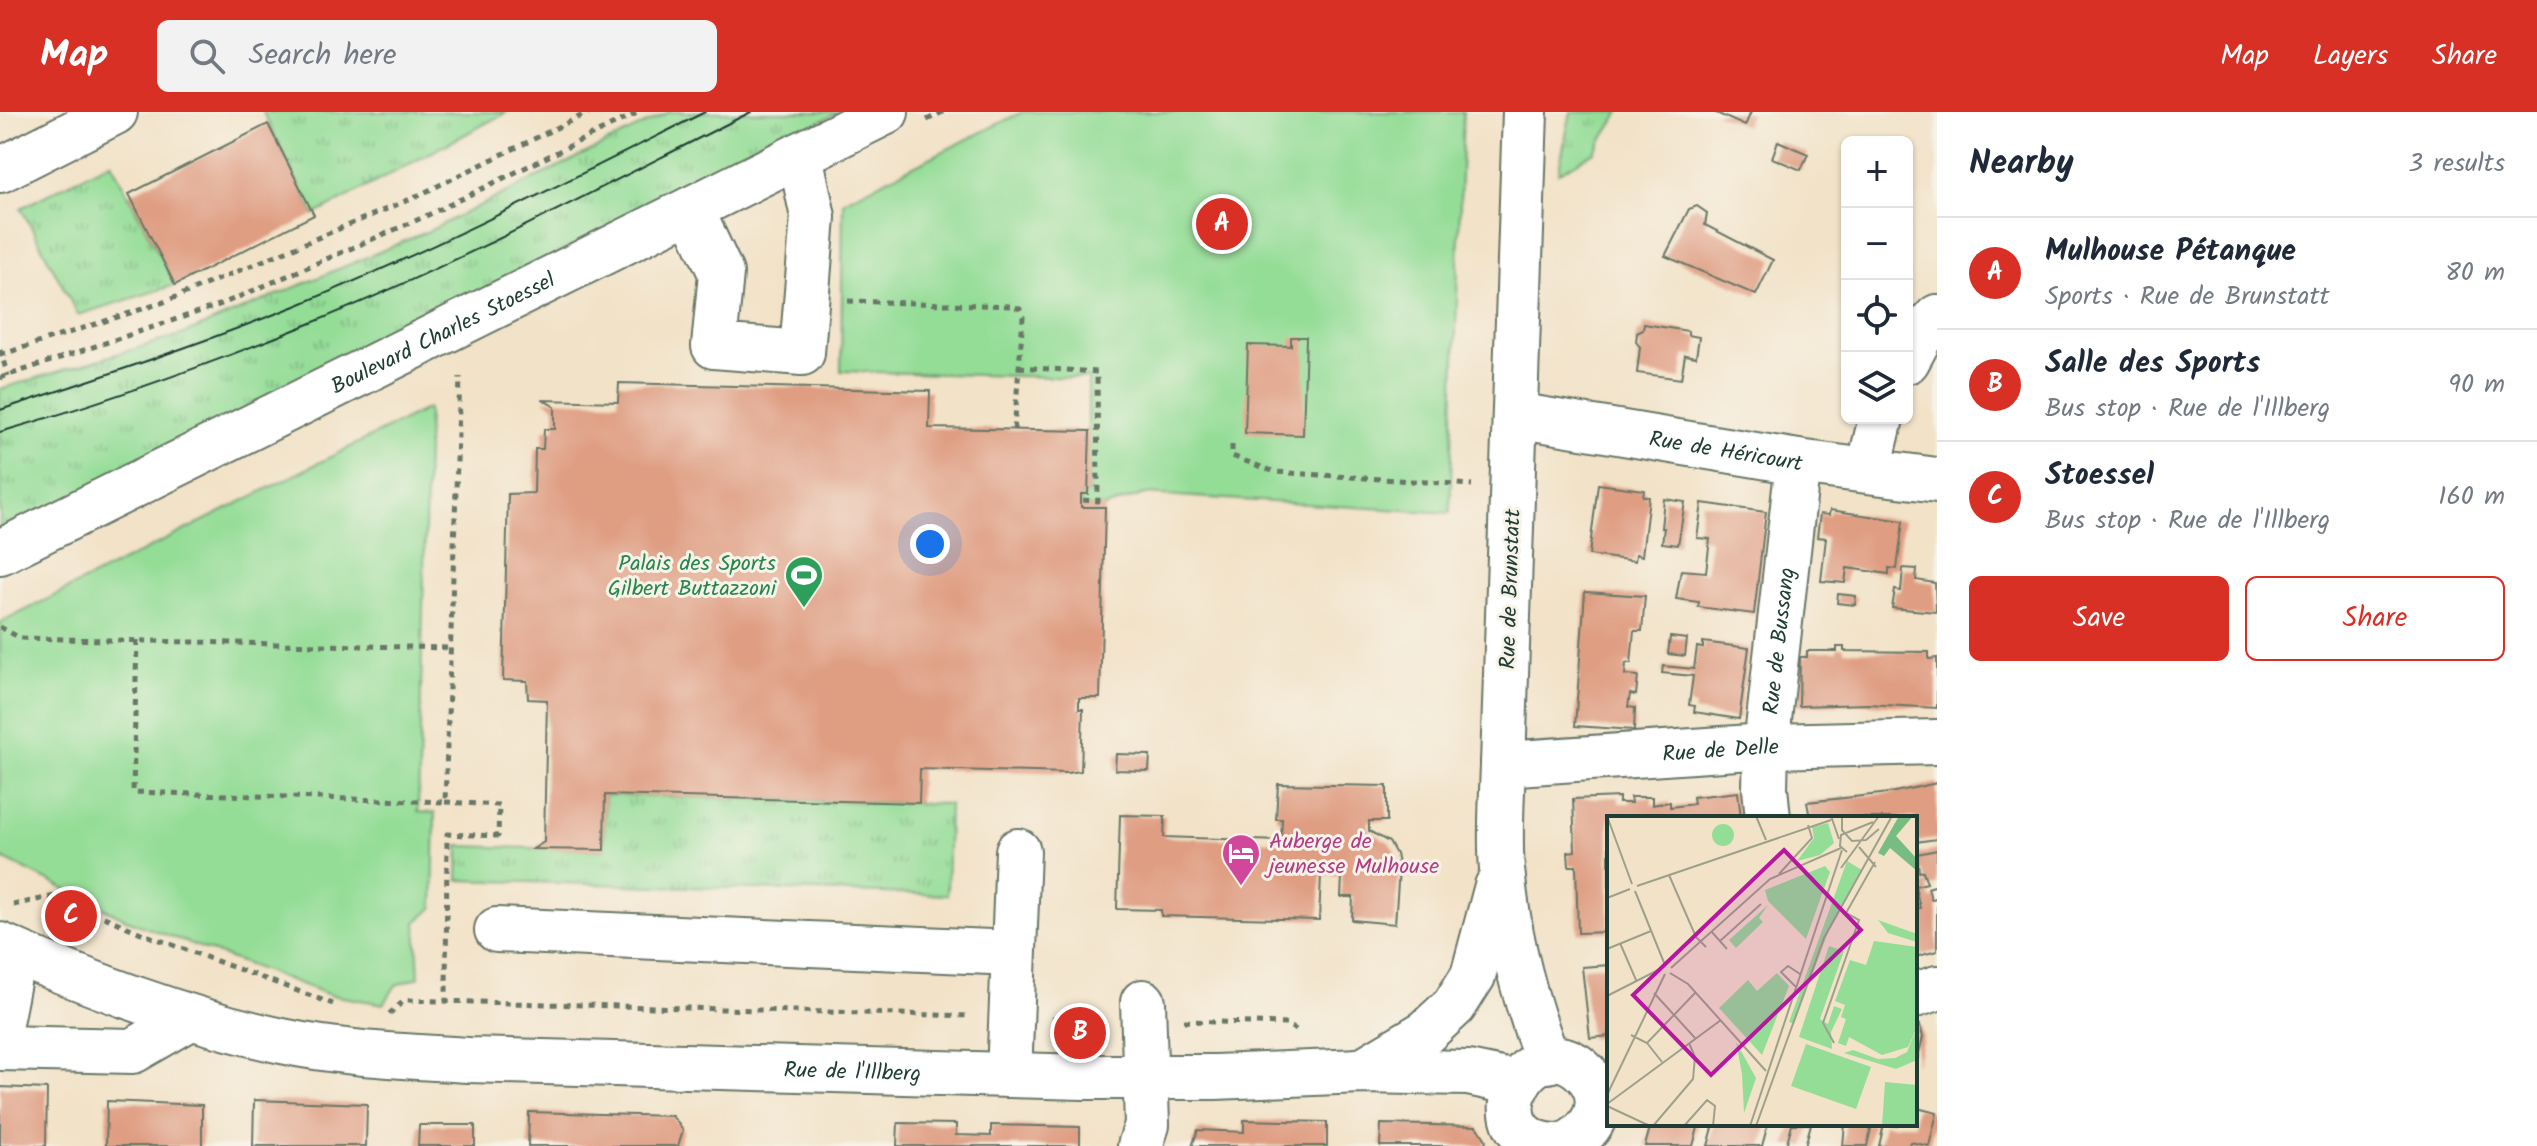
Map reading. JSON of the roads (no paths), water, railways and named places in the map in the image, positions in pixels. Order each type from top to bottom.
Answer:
[{"type":"street","points":[[0,170],[115,112]]},
{"type":"street","name":"Boulevard Charles Stoessel","points":[[0,552],[886,112]]},
{"type":"street","name":"Rue de Brunstatt","points":[[1525,112],[1502,868],[1516,963],[1530,1015],[1532,1072]]},
{"type":"street","points":[[691,209],[721,273],[714,346],[802,353],[813,217],[800,155]]},
{"type":"street","points":[[1912,352],[1937,317]]},
{"type":"street","name":"Rue de Héricourt","points":[[1515,415],[1798,462],[1937,480]]},
{"type":"street","points":[[1869,469],[1880,424]]},
{"type":"street","name":"Rue de Bussang","points":[[1768,816],[1766,746],[1798,462]]},
{"type":"street","name":"Rue de Delle","points":[[1503,764],[1766,746],[1937,742]]},
{"type":"street","points":[[1009,1075],[1018,851]]},
{"type":"street","points":[[1361,1071],[1426,1032],[1454,1006],[1473,976],[1502,868]]},
{"type":"street","points":[[497,930],[1013,953]]},
{"type":"street","points":[[0,1023],[7,948]]},
{"type":"street","name":"Rue de l'Illberg","points":[[7,948],[68,975],[190,1018],[284,1042],[382,1055],[1009,1075],[1215,1077],[1361,1071],[1532,1072]]},
{"type":"street","points":[[1917,994],[1937,988]]},
{"type":"street","points":[[1140,1146],[1147,1125],[1144,1011]]},
{"type":"street","points":[[0,1048],[133,1051],[190,1018]]},
{"type":"street","points":[[1562,1061],[1601,1083],[1593,1124],[1556,1145],[1523,1133],[1511,1109],[1532,1072],[1562,1061]]},
{"type":"tram line","points":[[0,410],[187,347],[298,305],[503,212],[705,112]]},
{"type":"tram line","points":[[0,432],[195,368],[365,300],[532,222],[751,112]]},
{"type":"place","name":"Mulhouse Pétanque","points":[[1222,224]]},
{"type":"place","name":"Palais des Sports Gilbert Buttazzoni","points":[[804,609]]},
{"type":"place","name":"Auberge de jeunesse Mulhouse","points":[[1241,887]]},
{"type":"place","name":"Stoessel","points":[[71,916]]},
{"type":"place","name":"Salle des Sports","points":[[1080,1033]]}]
